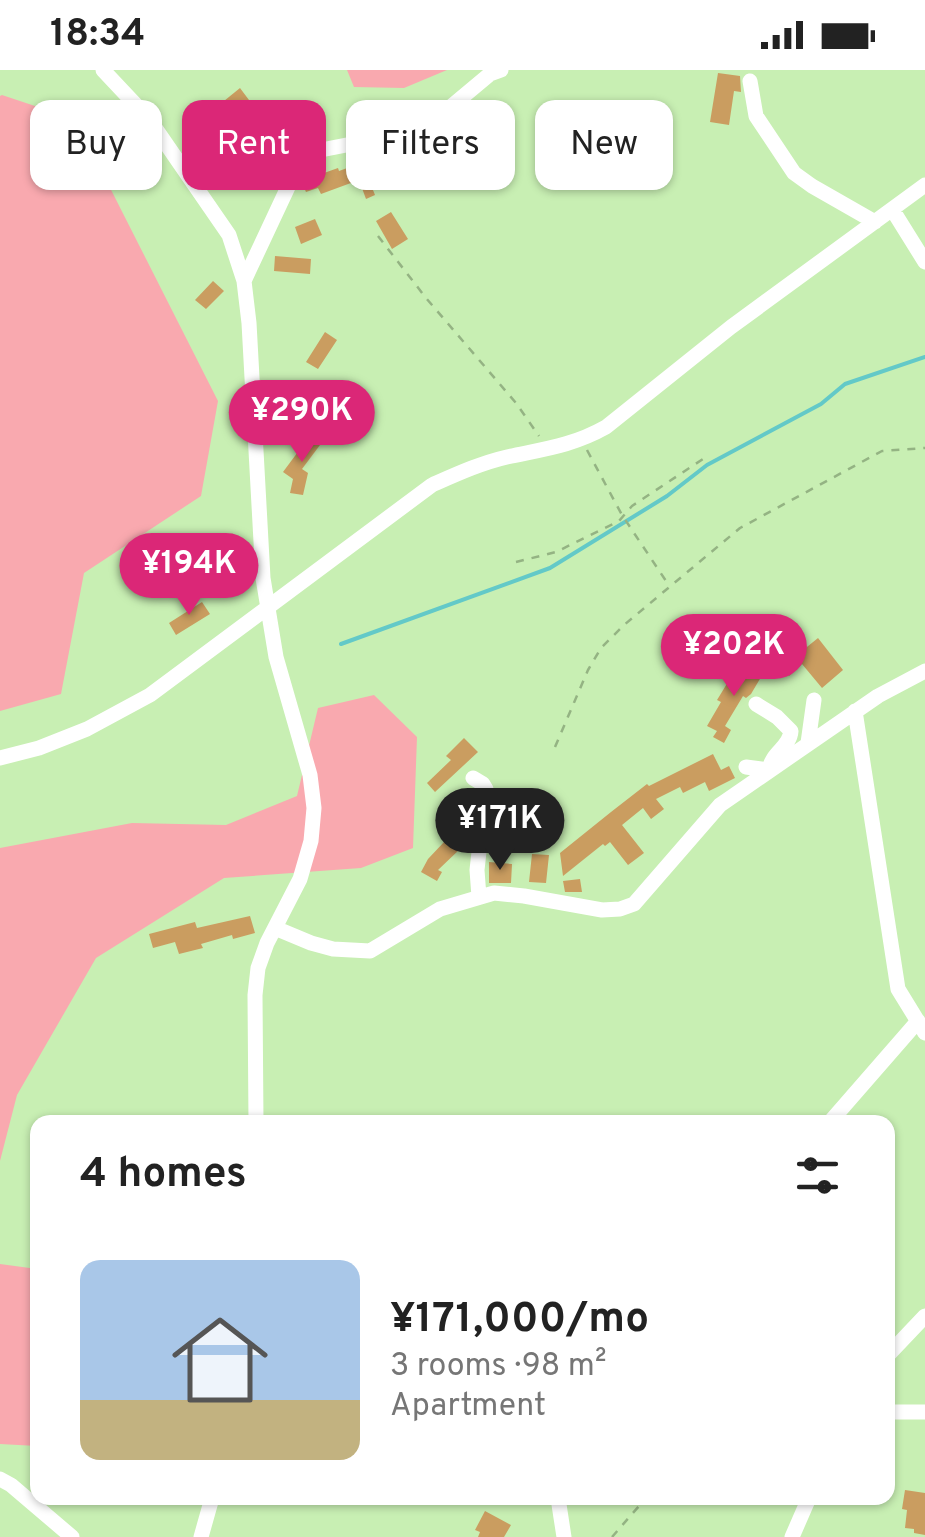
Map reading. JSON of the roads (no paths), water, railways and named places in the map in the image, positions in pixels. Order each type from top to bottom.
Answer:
[{"type":"street","points":[[103,70],[149,119],[229,235],[244,280],[263,578],[276,657],[310,774],[314,808],[311,841],[300,879],[258,968],[256,1115]]},
{"type":"street","points":[[326,149],[424,130],[490,74],[501,70]]},
{"type":"street","points":[[750,81],[756,116],[794,172],[875,222]]},
{"type":"street","points":[[0,758],[87,729],[150,695],[432,485],[472,467],[583,440],[606,426],[731,327],[925,185]]},
{"type":"street","points":[[244,280],[287,190]]},
{"type":"street","points":[[892,209],[925,262]]},
{"type":"street","points":[[275,928],[334,949],[370,950],[440,909],[494,894],[602,910],[634,904],[720,805],[878,696],[925,671]]},
{"type":"street","points":[[808,743],[814,700]]},
{"type":"street","points":[[756,704],[791,730],[790,738],[770,760],[769,770]]},
{"type":"street","points":[[837,1115],[922,1027],[898,989],[856,711]]},
{"type":"street","points":[[746,767],[769,770]]},
{"type":"street","points":[[473,778],[486,789],[477,870],[479,897]]},
{"type":"street","points":[[895,1348],[925,1316]]},
{"type":"street","points":[[895,1412],[925,1412]]},
{"type":"street","points":[[0,1478],[30,1501]]},
{"type":"street","points":[[35,1505],[72,1537]]},
{"type":"street","points":[[201,1537],[210,1505]]},
{"type":"street","points":[[559,1505],[564,1537]]},
{"type":"street","points":[[792,1537],[806,1505]]},
{"type":"waterway","points":[[341,644],[550,568],[667,496],[707,465],[821,404],[845,384],[925,357]]}]
